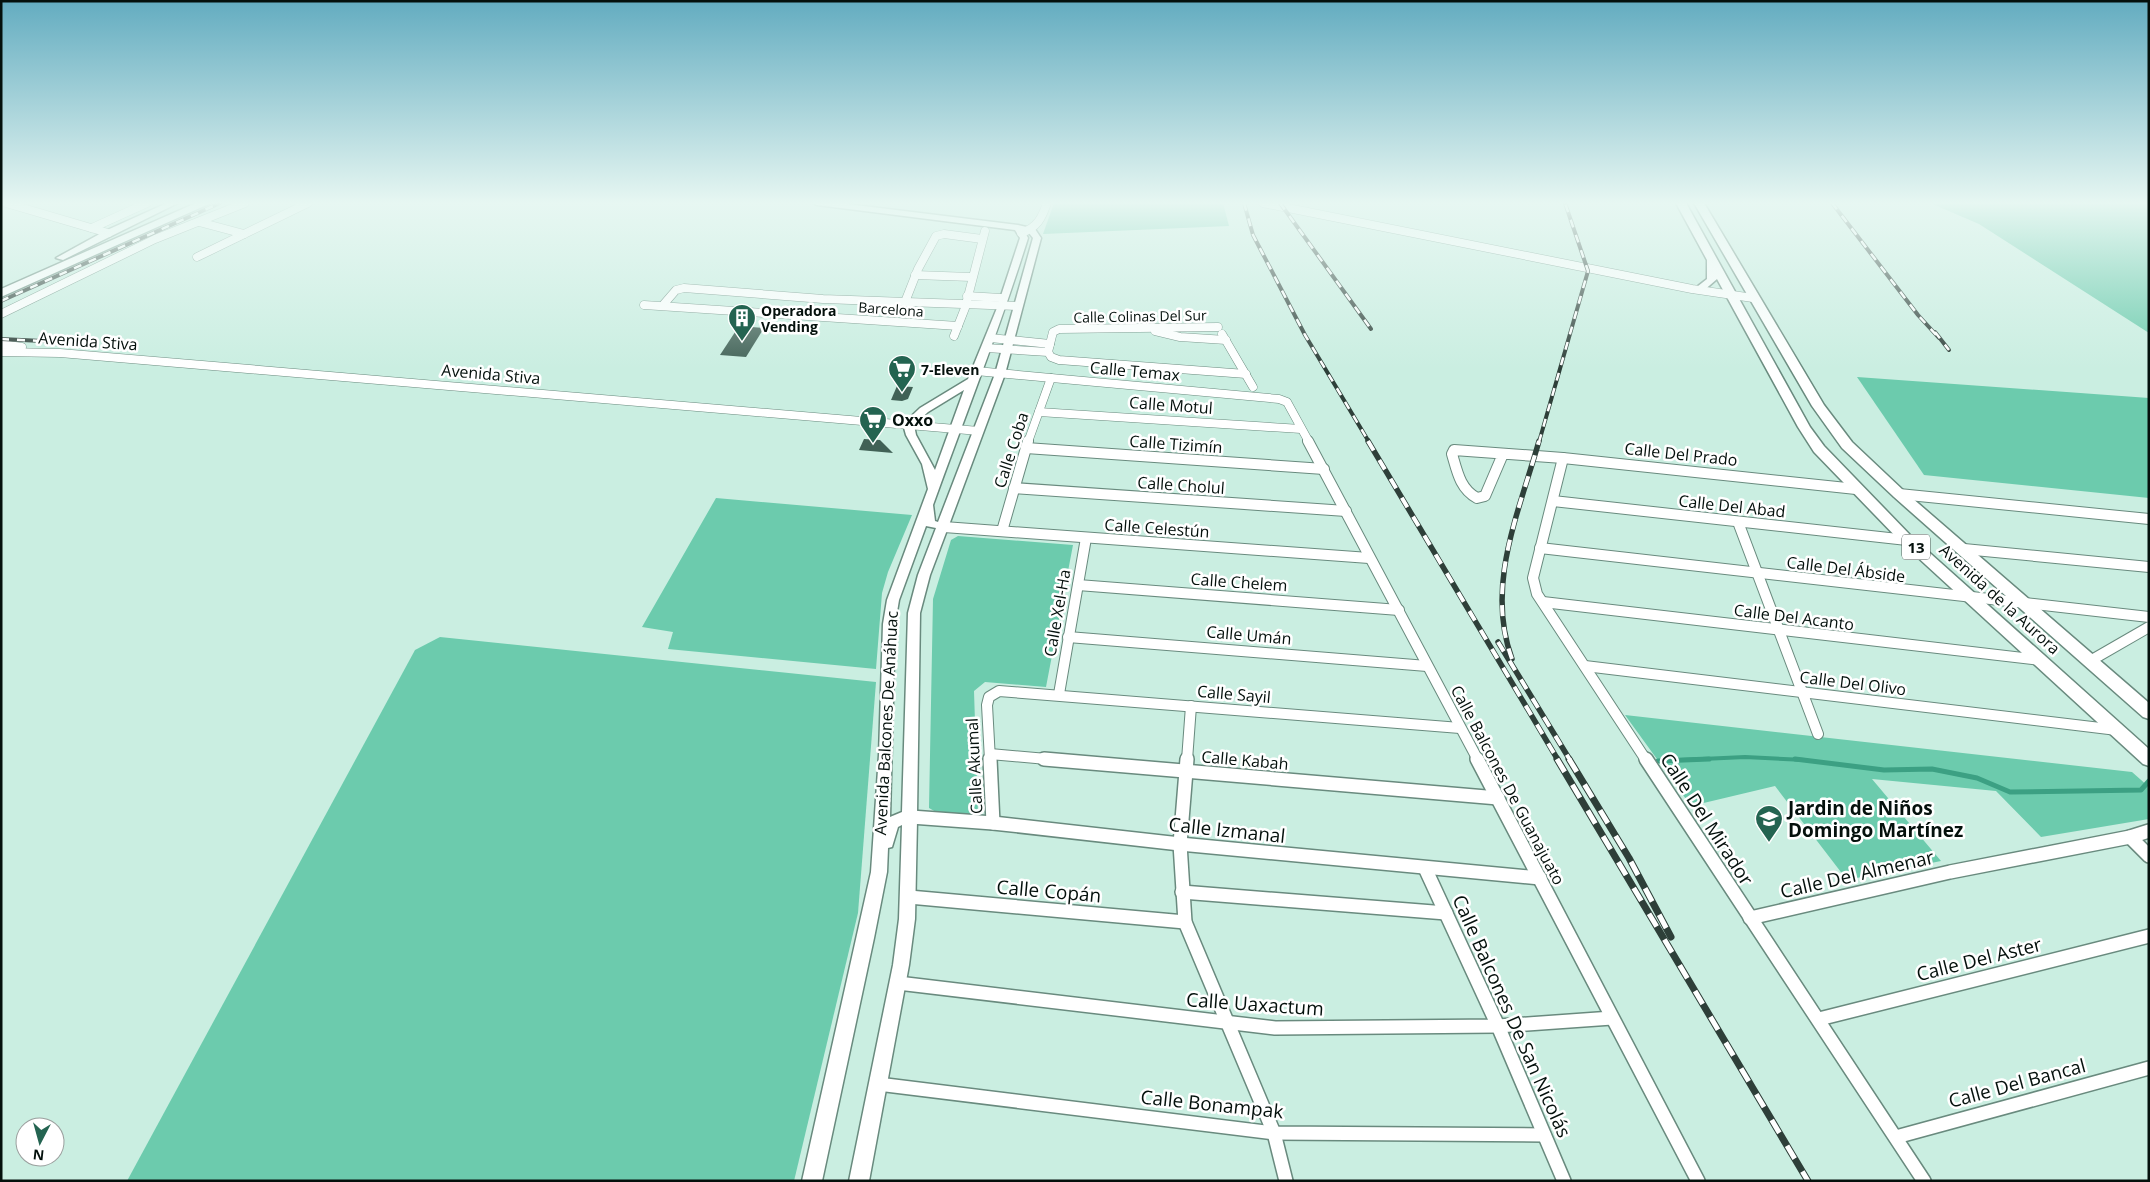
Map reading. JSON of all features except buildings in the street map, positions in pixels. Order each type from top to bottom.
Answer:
[{"type":"highway","points":[[1,284],[60,258]]},
{"type":"highway","points":[[1,293],[80,258]]},
{"type":"main road","points":[[1698,290],[1712,280],[1710,258]]},
{"type":"main road","name":"Avenida de la Aurora","points":[[1711,258],[1812,439],[1856,489],[1908,540],[2149,759]]},
{"type":"main road","name":"Avenida de la Aurora","points":[[1730,258],[1831,426],[1854,453],[2149,713]]},
{"type":"street","points":[[1,314],[117,258]]},
{"type":"street","points":[[905,302],[925,258]]},
{"type":"street","points":[[954,336],[967,300],[976,258]]},
{"type":"street","name":"Avenida Balcones De Anáhuac","points":[[812,1181],[866,938],[878,872],[886,755],[890,613],[896,586],[974,375],[988,343],[1017,258]]},
{"type":"street","name":"Avenida Balcones De Anáhuac","points":[[859,1181],[905,943],[909,897],[914,613],[924,575],[944,527],[1000,374],[1031,258]]},
{"type":"street","points":[[1538,258],[1698,290],[1753,298]]},
{"type":"street","points":[[915,276],[971,277]]},
{"type":"street","points":[[663,306],[675,291],[684,288],[822,300],[905,302],[967,300],[1018,303]]},
{"type":"street","points":[[815,316],[822,300]]},
{"type":"street","name":"Barcelona","points":[[644,305],[958,326]]},
{"type":"street","name":"Calle Colinas Del Sur","points":[[1049,348],[1053,332],[1059,329],[1149,329],[1217,324],[1226,340]]},
{"type":"street","points":[[1149,329],[1180,337],[1226,340],[1253,387]]},
{"type":"street","points":[[988,343],[1049,348],[1051,357],[1059,360],[1246,374]]},
{"type":"street","points":[[1,344],[60,353]]},
{"type":"street","name":"Avenida Stiva","points":[[1,352],[60,353],[979,431]]},
{"type":"street","name":"Calle Temax","points":[[974,375],[1000,374],[1051,378],[1279,399],[1289,405]]},
{"type":"street","points":[[944,527],[929,521],[927,514],[931,494],[928,464],[911,434],[908,424],[924,410],[974,375]]},
{"type":"street","name":"Calle Coba","points":[[1002,531],[1026,448],[1051,378]]},
{"type":"street","name":"Calle Balcones De Guanajuato","points":[[1289,405],[1369,558],[1399,610],[1698,1181]]},
{"type":"street","name":"Calle Motul","points":[[1039,412],[1301,429]]},
{"type":"street","name":"Calle Tizimín","points":[[1026,448],[1324,469]]},
{"type":"street","name":"Calle Del Prado","points":[[1503,454],[1486,494],[1477,498],[1468,494],[1462,487],[1452,450],[1562,458],[1856,489]]},
{"type":"street","name":"Calle Del Mirador","points":[[1562,458],[1533,582],[1542,602],[1750,918],[1819,1018],[1924,1181]]},
{"type":"street","name":"Calle Cholul","points":[[1014,488],[1346,511]]},
{"type":"street","points":[[1899,494],[2149,519]]},
{"type":"street","name":"Calle Del Abad","points":[[1553,501],[1908,540]]},
{"type":"street","points":[[1738,522],[1781,631],[1818,734]]},
{"type":"street","name":"Calle Celestún","points":[[944,527],[1369,558]]},
{"type":"street","name":"Calle Xel-Ha","points":[[1059,694],[1086,538]]},
{"type":"street","name":"Calle Del Ábside","points":[[1540,548],[1974,599],[2149,617]]},
{"type":"street","points":[[1964,548],[2149,567]]},
{"type":"street","name":"Calle Chelem","points":[[1078,585],[1399,610]]},
{"type":"street","name":"Calle Del Acanto","points":[[1542,602],[2042,660]]},
{"type":"street","points":[[2090,661],[2149,627]]},
{"type":"street","name":"Calle Umán","points":[[1068,637],[1427,666]]},
{"type":"street","name":"Calle Del Olivo","points":[[1585,666],[2117,730]]},
{"type":"street","name":"Calle Sayil","points":[[1006,690],[1460,728]]},
{"type":"street","name":"Calle Akumal","points":[[994,823],[987,700],[993,693],[1006,690]]},
{"type":"street","points":[[1191,706],[1180,844],[1185,922],[1274,1133],[1286,1181]]},
{"type":"street","name":"Calle Kabah","points":[[990,754],[1498,798]]},
{"type":"street","points":[[878,872],[891,824],[898,819],[911,817]]},
{"type":"street","name":"Calle Izmanal","points":[[911,817],[994,823],[1180,844],[1540,878]]},
{"type":"street","name":"Calle Del Almenar","points":[[1750,918],[1950,872],[2130,837],[2149,831]]},
{"type":"street","points":[[2130,837],[2149,856]]},
{"type":"street","name":"Calle Balcones De San Nicolás","points":[[1425,868],[1498,1026],[1564,1181]]},
{"type":"street","points":[[1182,892],[1446,914]]},
{"type":"street","name":"Calle Copán","points":[[909,897],[1185,922]]},
{"type":"street","name":"Calle Del Aster","points":[[1819,1018],[2149,936]]},
{"type":"street","name":"Calle Uaxactum","points":[[898,983],[1228,1024],[1275,1028],[1498,1026],[1612,1018]]},
{"type":"street","name":"Calle Del Bancal","points":[[1896,1137],[2149,1068]]},
{"type":"street","name":"Calle Bonampak","points":[[878,1084],[1274,1133],[1544,1135]]},
{"type":"green space","points":[[2032,258],[2149,258],[2149,333]]},
{"type":"green space","points":[[1857,377],[2149,398],[2149,498],[1924,475]]},
{"type":"green space","points":[[716,498],[912,515],[888,572],[882,593],[876,669],[668,649],[673,632],[642,627]]},
{"type":"green space","points":[[958,536],[1073,545],[1046,687],[985,682],[974,691],[978,815],[936,812],[929,808],[933,599],[951,540]]},
{"type":"green space","points":[[440,637],[876,682],[858,913],[794,1181],[127,1181],[415,650]]},
{"type":"green space","points":[[1625,715],[2132,772],[2149,787],[2149,819],[2041,837],[1996,791],[1872,779],[1941,861],[1847,880],[1775,786],[1691,806]]},
{"type":"waterway","points":[[1681,760],[1745,757],[1802,760]]},
{"type":"waterway","points":[[1658,761],[1709,759]]},
{"type":"waterway","points":[[1795,759],[1802,760]]},
{"type":"waterway","points":[[1802,760],[1884,770],[1932,769],[1977,778],[2010,792],[2141,790],[2149,781]]},
{"type":"railway","points":[[1,301],[97,258]]},
{"type":"railway","points":[[1265,258],[1305,335],[1369,442]]},
{"type":"railway","points":[[1320,258],[1371,329]]},
{"type":"railway","points":[[1539,442],[1588,271],[1584,258]]},
{"type":"railway","points":[[1874,258],[1918,315],[1939,338]]},
{"type":"railway","points":[[1935,332],[1949,350]]},
{"type":"railway","points":[[1,339],[84,343]]},
{"type":"railway","points":[[1368,441],[1558,760]]},
{"type":"railway","points":[[1512,659],[1505,632],[1502,604],[1503,577],[1515,522],[1539,441]]},
{"type":"railway","points":[[1498,642],[1570,760]]},
{"type":"railway","points":[[1557,759],[1808,1181]]},
{"type":"railway","points":[[1569,759],[1629,858],[1671,937]]},
{"type":"place","name":"Operadora Vending","points":[[742,342]]},
{"type":"place","name":"7-Eleven","points":[[902,393]]},
{"type":"place","name":"Oxxo","points":[[873,444]]},
{"type":"place","name":"Jardin de Niños Domingo Martínez","points":[[1769,843]]}]
